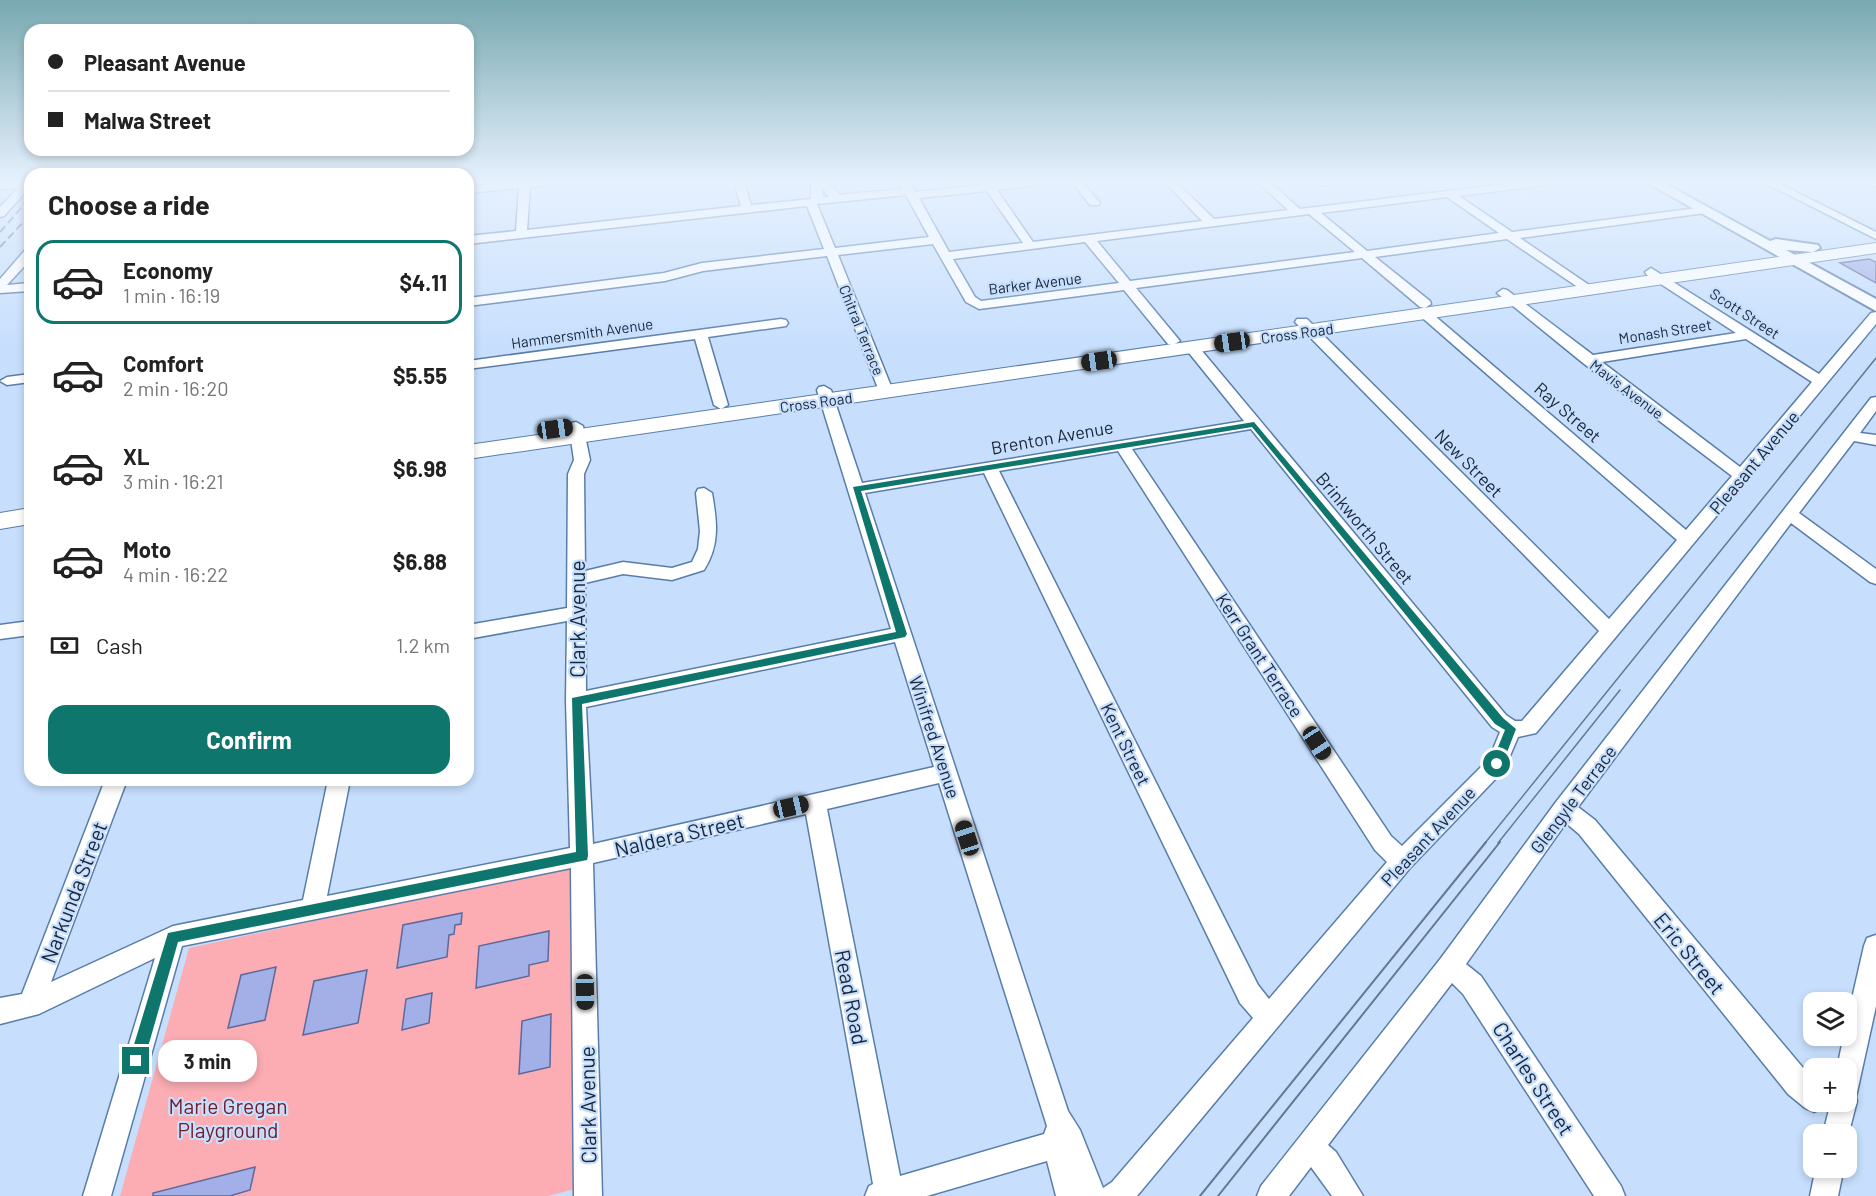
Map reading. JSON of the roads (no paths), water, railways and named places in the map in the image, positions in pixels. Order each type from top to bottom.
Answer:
[{"type":"highway","name":"Cross Road","points":[[1103,356],[1173,341],[1306,326],[1583,287],[1793,256],[1876,241]]},
{"type":"highway","name":"Cross Road","points":[[1793,256],[1876,248]]},
{"type":"highway","name":"Cross Road","points":[[474,440],[577,431],[1103,356],[1192,348],[1306,326]]},
{"type":"highway","name":"Cross Road","points":[[474,451],[721,405],[825,395]]},
{"type":"highway","points":[[0,508],[24,505]]},
{"type":"highway","points":[[0,521],[24,517]]},
{"type":"main road","points":[[1758,238],[1876,298]]},
{"type":"main road","points":[[1762,238],[1876,306]]},
{"type":"street","points":[[474,239],[491,238]]},
{"type":"street","name":"Chitral Terrace","points":[[826,238],[885,387]]},
{"type":"street","points":[[1025,238],[1030,245]]},
{"type":"street","points":[[474,301],[664,277],[702,267],[936,240],[945,256],[1088,238],[1173,341]]},
{"type":"street","name":"Ray Street","points":[[1344,238],[1687,540]]},
{"type":"street","name":"Barker Avenue","points":[[945,256],[975,304],[987,305],[1505,238]]},
{"type":"street","points":[[1512,238],[1583,287]]},
{"type":"street","points":[[0,284],[8,279],[24,259]]},
{"type":"street","name":"Scott Street","points":[[1656,276],[1821,382]]},
{"type":"street","points":[[0,289],[24,287]]},
{"type":"street","name":"Mavis Avenue","points":[[1508,297],[1742,476]]},
{"type":"street","name":"Pleasant Avenue","points":[[1114,1196],[1122,1192],[1402,861],[1497,764],[1511,729],[1529,727],[1876,316]]},
{"type":"street","name":"Hammersmith Avenue","points":[[474,364],[781,323]]},
{"type":"street","name":"New Street","points":[[1306,326],[1610,631]]},
{"type":"street","points":[[700,333],[721,405]]},
{"type":"street","name":"Monash Street","points":[[1588,360],[1747,335]]},
{"type":"street","name":"Brinkworth Street","points":[[1192,348],[1499,721],[1511,729]]},
{"type":"street","points":[[7,381],[24,379]]},
{"type":"street","name":"Winifred Avenue","points":[[825,395],[1062,1134],[1092,1196]]},
{"type":"street","name":"Glengyle Terrace","points":[[1270,1196],[1450,966],[1564,809],[1876,401]]},
{"type":"street","name":"Brenton Avenue","points":[[856,489],[1254,424]]},
{"type":"street","name":"Clark Avenue","points":[[577,431],[582,460],[576,474],[576,701],[582,856],[588,1196]]},
{"type":"street","points":[[1852,435],[1876,440]]},
{"type":"street","name":"Kerr Grant Terrace","points":[[1122,445],[1383,843],[1402,861]]},
{"type":"street","name":"Kent Street","points":[[989,467],[1249,994],[1269,1018]]},
{"type":"street","points":[[576,579],[623,568],[672,574],[698,566],[705,554],[710,529],[704,493]]},
{"type":"street","points":[[1789,515],[1804,523],[1876,578]]},
{"type":"street","points":[[474,631],[576,613]]},
{"type":"street","points":[[0,632],[24,629]]},
{"type":"street","points":[[576,701],[902,634]]},
{"type":"street","name":"Naldera Street","points":[[0,1011],[30,1005],[172,937],[582,856],[946,773]]},
{"type":"street","name":"Narkunda Street","points":[[30,1005],[114,786]]},
{"type":"street","points":[[314,909],[338,786]]},
{"type":"street","name":"Read Road","points":[[814,802],[883,1194]]},
{"type":"street","name":"Eric Street","points":[[1564,809],[1587,827],[1803,1090]]},
{"type":"street","points":[[97,1196],[172,937]]},
{"type":"street","points":[[1853,1058],[1873,977],[1876,946]]},
{"type":"street","name":"Charles Street","points":[[1450,966],[1472,985],[1611,1196]]},
{"type":"street","points":[[883,1194],[1062,1134]]},
{"type":"street","name":"Winifred Avenue","points":[[1062,1134],[1070,1196]]},
{"type":"street","points":[[1309,1146],[1326,1162],[1349,1196]]},
{"type":"street","points":[[1824,1196],[1828,1178]]},
{"type":"tram line","points":[[1485,843],[1876,358]]},
{"type":"tram line","points":[[1498,843],[1620,690]]},
{"type":"tram line","points":[[1200,1196],[1486,842]]},
{"type":"tram line","points":[[1218,1196],[1500,842]]},
{"type":"railway","points":[[0,247],[9,238]]},
{"type":"park label","name":"Marie Gregan Playground","points":[[228,1117]]}]
